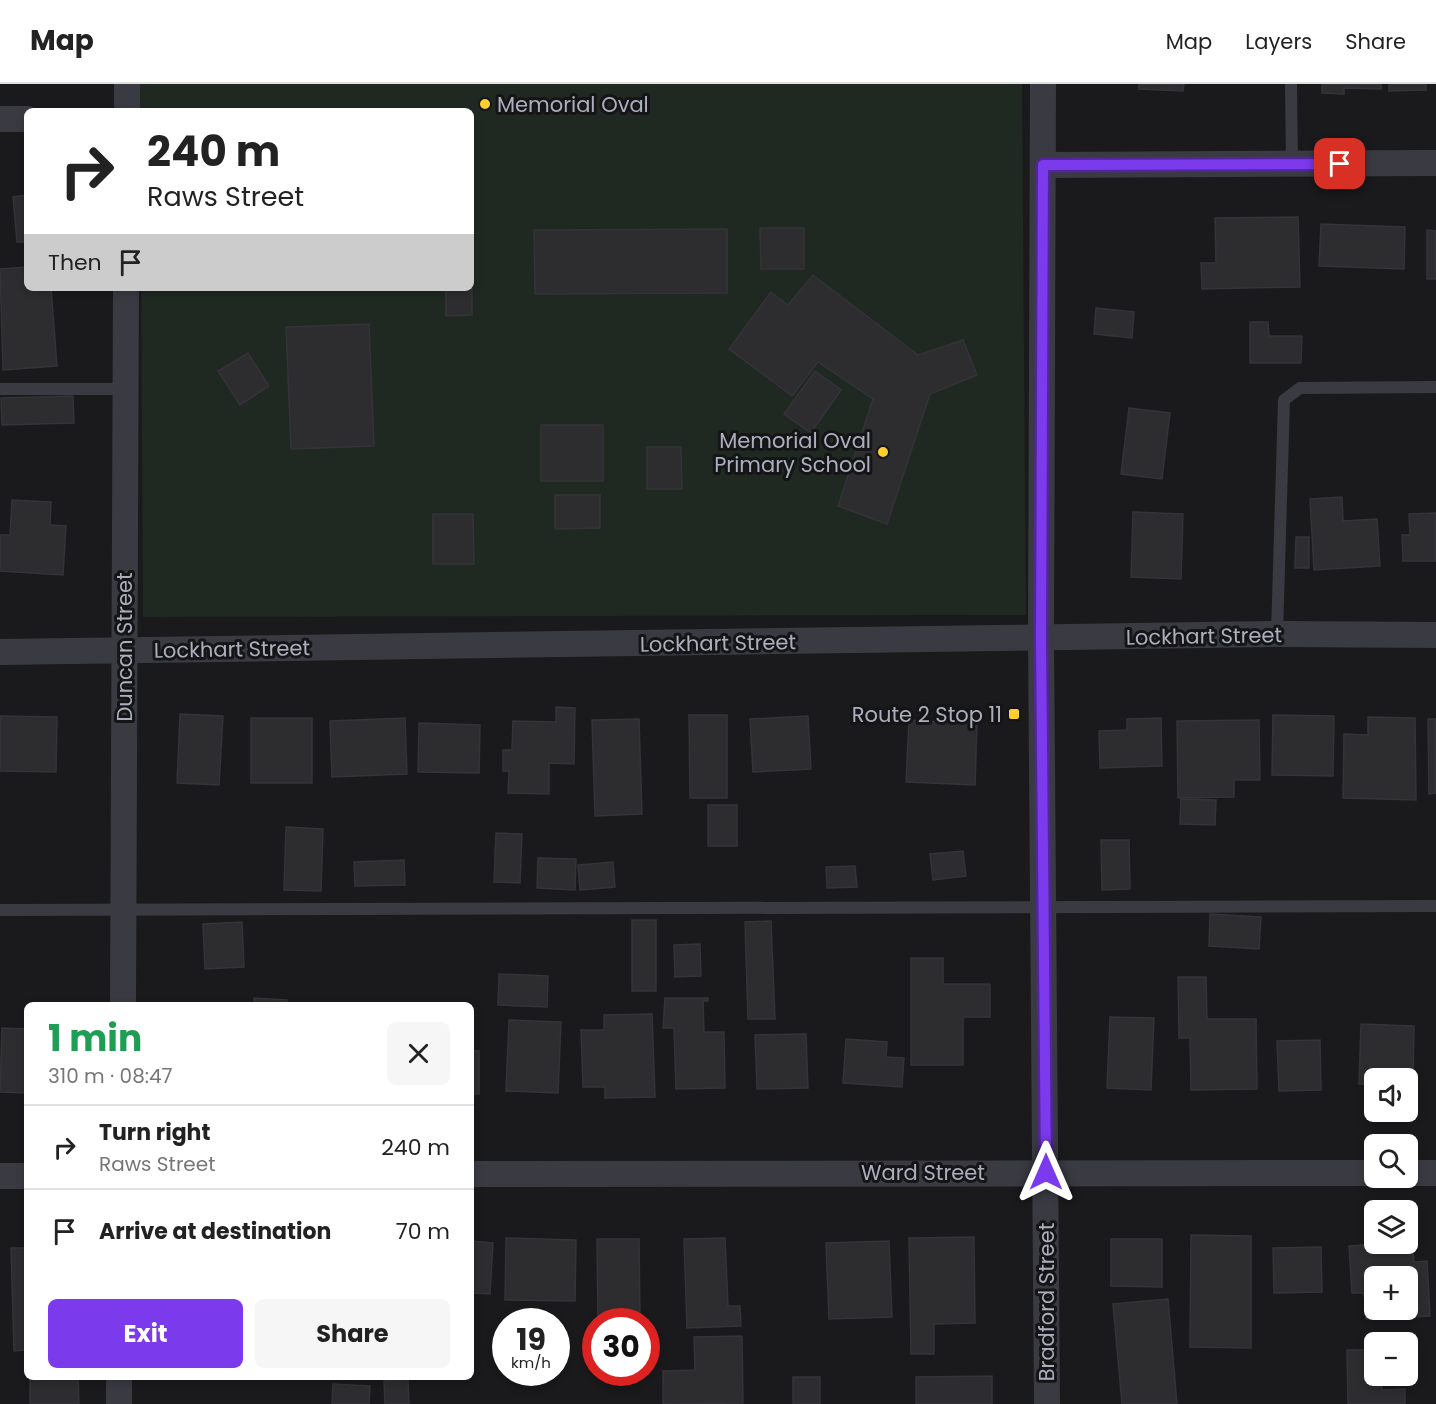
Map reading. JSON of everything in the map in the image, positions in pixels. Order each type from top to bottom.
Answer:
[{"type":"street","points":[[126,84],[127,108]]},
{"type":"street","name":"Bradford Street","points":[[1043,84],[1041,639],[1047,1404]]},
{"type":"street","points":[[0,119],[24,119]]},
{"type":"street","points":[[1043,165],[1436,163]]},
{"type":"street","name":"Duncan Street","points":[[123,1002],[126,291]]},
{"type":"street","name":"Lockhart Street","points":[[0,652],[1277,634],[1436,635]]},
{"type":"street","name":"Ward Street","points":[[474,1174],[1364,1173]]},
{"type":"street","points":[[1418,1173],[1436,1173]]},
{"type":"street","points":[[0,1176],[24,1176]]},
{"type":"street","points":[[119,1380],[119,1404]]},
{"type":"lane","points":[[1291,84],[1292,164]]},
{"type":"lane","points":[[1277,634],[1284,400],[1300,388],[1436,387]]},
{"type":"lane","points":[[0,389],[125,389]]},
{"type":"lane","points":[[0,910],[1436,906]]},
{"type":"shaded area","points":[[139,84],[1022,84],[1026,615],[143,617],[141,291],[474,291],[474,108],[139,108]]},
{"type":"building","points":[[1139,84],[1184,84],[1183,91],[1139,89]]},
{"type":"building","points":[[1322,84],[1381,84],[1381,89],[1344,88],[1344,94],[1322,93]]},
{"type":"building","points":[[1389,84],[1426,84],[1426,90],[1389,91]]},
{"type":"building","points":[[24,195],[24,242],[17,242],[13,197]]},
{"type":"building","points":[[1298,217],[1300,287],[1202,289],[1201,263],[1216,263],[1215,218]]},
{"type":"building","points":[[1321,224],[1405,227],[1404,269],[1319,266]]},
{"type":"building","points":[[760,228],[804,228],[804,269],[761,269]]},
{"type":"building","points":[[727,229],[727,293],[535,294],[534,230]]},
{"type":"building","points":[[1427,230],[1436,231],[1436,279],[1427,279]]},
{"type":"building","points":[[24,267],[24,291],[51,291],[57,366],[3,370],[0,269]]},
{"type":"building","name":"Memorial Oval Primary School","points":[[813,275],[918,355],[963,340],[977,375],[930,394],[887,524],[838,506],[873,399],[818,362],[792,396],[729,349],[771,292],[788,305]]},
{"type":"building","points":[[446,291],[472,291],[472,315],[446,316]]},
{"type":"building","points":[[1096,308],[1134,312],[1132,338],[1094,334]]},
{"type":"building","points":[[1250,322],[1268,322],[1269,336],[1302,336],[1301,363],[1250,363]]},
{"type":"building","points":[[369,324],[374,446],[291,449],[286,327]]},
{"type":"building","points":[[248,353],[269,386],[240,405],[218,371]]},
{"type":"building","points":[[815,371],[841,390],[811,433],[784,414]]},
{"type":"building","points":[[73,396],[74,423],[2,425],[1,398]]},
{"type":"building","points":[[1129,408],[1170,413],[1162,479],[1121,474]]},
{"type":"building","points":[[541,425],[603,425],[603,481],[541,481]]},
{"type":"building","points":[[647,447],[681,447],[682,489],[647,489]]},
{"type":"building","points":[[555,495],[600,495],[600,528],[555,529]]},
{"type":"building","points":[[1342,497],[1343,521],[1377,519],[1380,566],[1314,570],[1310,499]]},
{"type":"building","points":[[12,500],[51,502],[50,525],[66,526],[63,575],[0,571],[0,535],[10,535]]},
{"type":"building","points":[[1133,512],[1183,514],[1181,579],[1131,577]]},
{"type":"building","points":[[1436,513],[1436,561],[1403,561],[1402,535],[1410,535],[1409,514]]},
{"type":"building","points":[[433,514],[473,514],[474,564],[433,564]]},
{"type":"building","points":[[1296,537],[1309,537],[1309,568],[1295,568]]},
{"type":"building","points":[[556,707],[575,708],[574,764],[549,763],[549,794],[508,793],[509,771],[503,771],[503,750],[512,750],[513,721],[556,722]]},
{"type":"building","points":[[180,714],[223,716],[219,785],[177,783]]},
{"type":"building","points":[[689,715],[727,715],[727,798],[690,798]]},
{"type":"building","points":[[1273,715],[1334,716],[1333,776],[1272,775]]},
{"type":"building","points":[[0,716],[57,717],[56,772],[0,771]]},
{"type":"building","points":[[808,716],[811,769],[753,772],[750,719]]},
{"type":"building","points":[[1368,717],[1415,718],[1416,800],[1343,798],[1344,734],[1368,735]]},
{"type":"building","points":[[251,718],[312,718],[312,783],[251,783]]},
{"type":"building","points":[[405,718],[407,774],[332,777],[330,721]]},
{"type":"building","points":[[1161,718],[1162,766],[1100,768],[1099,731],[1127,730],[1127,719]]},
{"type":"building","points":[[639,719],[642,814],[595,816],[592,720]]},
{"type":"building","points":[[1428,719],[1436,719],[1436,793],[1429,794]]},
{"type":"building","points":[[909,720],[977,724],[975,785],[906,782]]},
{"type":"building","points":[[1259,720],[1260,780],[1234,780],[1234,797],[1178,798],[1177,721]]},
{"type":"building","points":[[419,723],[480,725],[479,773],[418,772]]},
{"type":"building","points":[[1181,799],[1216,800],[1215,825],[1180,824]]},
{"type":"building","points":[[708,805],[737,805],[737,846],[708,846]]},
{"type":"building","points":[[286,827],[323,829],[321,891],[284,890]]},
{"type":"building","points":[[496,833],[522,834],[520,883],[494,882]]},
{"type":"building","points":[[1101,840],[1129,840],[1130,889],[1102,890]]},
{"type":"building","points":[[963,851],[966,876],[933,880],[930,854]]},
{"type":"building","points":[[538,858],[576,859],[575,890],[537,888]]},
{"type":"building","points":[[404,860],[405,885],[355,886],[354,862]]},
{"type":"building","points":[[613,862],[615,887],[580,890],[578,865]]},
{"type":"building","points":[[855,866],[857,887],[827,888],[826,867]]},
{"type":"building","points":[[1210,914],[1261,917],[1259,949],[1209,946]]},
{"type":"building","points":[[632,920],[656,920],[656,991],[632,991]]},
{"type":"building","points":[[771,921],[775,1019],[748,1019],[745,922]]},
{"type":"building","points":[[242,922],[244,967],[205,969],[203,924]]},
{"type":"building","points":[[700,944],[701,976],[675,977],[674,945]]},
{"type":"building","points":[[911,958],[943,958],[943,984],[990,984],[990,1017],[963,1017],[963,1065],[911,1065]]},
{"type":"building","points":[[499,974],[548,976],[547,1007],[498,1005]]},
{"type":"building","points":[[1178,977],[1206,977],[1207,1019],[1256,1019],[1257,1089],[1191,1090],[1190,1038],[1179,1038]]},
{"type":"building","points":[[254,998],[287,1000],[287,1002],[254,1002]]},
{"type":"building","points":[[665,998],[708,998],[708,1001],[703,1001],[704,1032],[724,1032],[725,1088],[676,1089],[674,1028],[663,1028]]},
{"type":"building","points":[[652,1014],[655,1097],[605,1098],[605,1087],[583,1087],[581,1030],[604,1030],[604,1015]]},
{"type":"building","points":[[1110,1017],[1154,1018],[1151,1090],[1107,1088]]},
{"type":"building","points":[[509,1020],[561,1022],[558,1093],[506,1091]]},
{"type":"building","points":[[1361,1024],[1414,1026],[1413,1068],[1364,1068],[1364,1084],[1359,1084]]},
{"type":"building","points":[[2,1028],[24,1029],[24,1093],[0,1092]]},
{"type":"building","points":[[806,1034],[808,1088],[757,1089],[755,1035]]},
{"type":"building","points":[[846,1039],[887,1042],[886,1057],[904,1058],[902,1087],[843,1083]]},
{"type":"building","points":[[1320,1040],[1321,1090],[1279,1091],[1277,1041]]},
{"type":"building","points":[[474,1050],[479,1051],[479,1094],[474,1094]]},
{"type":"building","points":[[1191,1235],[1251,1236],[1251,1348],[1190,1347]]},
{"type":"building","points":[[974,1237],[975,1323],[934,1324],[934,1354],[911,1354],[909,1238]]},
{"type":"building","points":[[506,1238],[576,1240],[575,1301],[505,1300]]},
{"type":"building","points":[[725,1238],[728,1306],[740,1306],[741,1326],[687,1328],[684,1239]]},
{"type":"building","points":[[597,1239],[639,1239],[640,1308],[598,1308]]},
{"type":"building","points":[[1111,1239],[1162,1239],[1162,1287],[1111,1286]]},
{"type":"building","points":[[474,1241],[493,1243],[490,1294],[474,1293]]},
{"type":"building","points":[[889,1241],[892,1317],[829,1319],[826,1243]]},
{"type":"building","points":[[1364,1245],[1364,1254],[1413,1254],[1414,1262],[1427,1261],[1430,1316],[1418,1317],[1418,1266],[1364,1266],[1364,1293],[1352,1293],[1349,1246]]},
{"type":"building","points":[[1321,1247],[1322,1292],[1274,1293],[1273,1248]]},
{"type":"building","points":[[11,1248],[24,1248],[24,1350],[14,1351]]},
{"type":"building","points":[[1168,1299],[1177,1404],[1122,1404],[1113,1304]]},
{"type":"building","points":[[742,1336],[743,1403],[663,1404],[663,1371],[695,1370],[694,1337]]},
{"type":"building","points":[[1347,1350],[1364,1350],[1364,1386],[1382,1386],[1382,1390],[1405,1389],[1405,1404],[1348,1404]]},
{"type":"building","points":[[992,1376],[992,1404],[916,1404],[916,1377]]},
{"type":"building","points":[[793,1377],[820,1377],[820,1404],[793,1404]]},
{"type":"building","points":[[30,1380],[78,1380],[79,1404],[30,1404]]},
{"type":"building","points":[[408,1380],[409,1404],[385,1404],[384,1381]]},
{"type":"building","points":[[333,1384],[370,1386],[369,1404],[332,1404]]},
{"type":"place","name":"Memorial Oval","points":[[485,104]]},
{"type":"place","name":"Memorial Oval Primary School","points":[[883,452]]},
{"type":"place","name":"Route 2 Stop 11","points":[[1014,714]]},
{"type":"route","points":[[1046,1172],[1041,639],[1043,165],[1340,164]]}]
